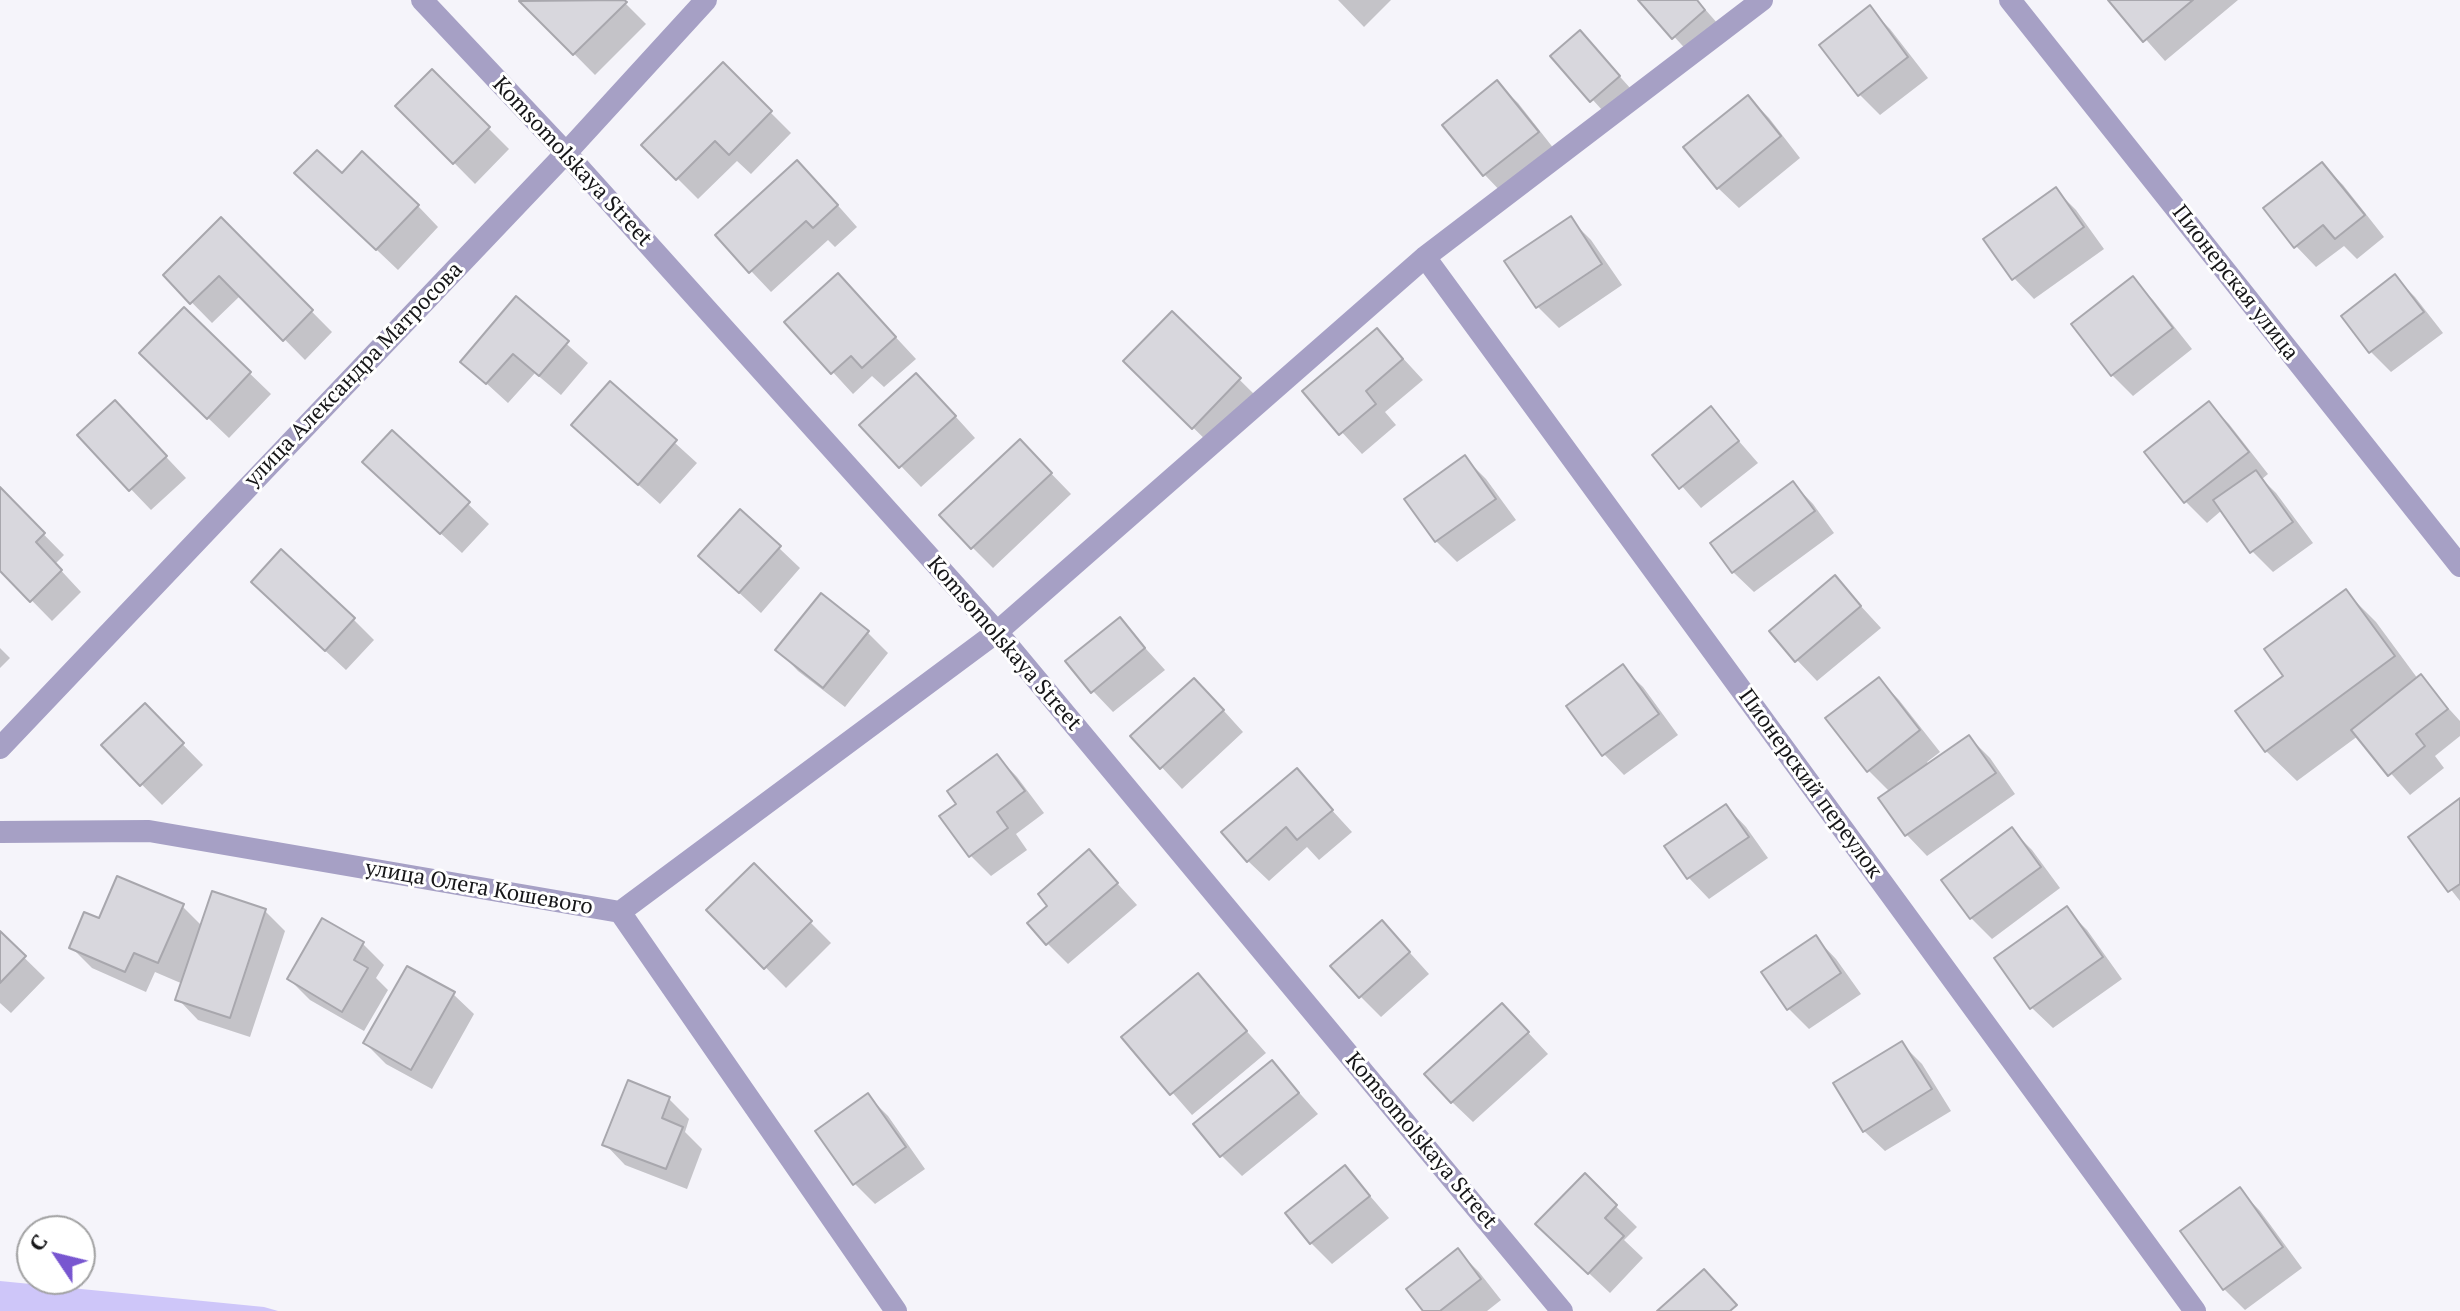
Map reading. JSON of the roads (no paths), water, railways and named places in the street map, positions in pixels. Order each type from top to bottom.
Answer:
[{"type":"street","name":"Komsomolskaya Street","points":[[422,0],[566,153],[997,632],[1562,1311]]},
{"type":"street","name":"улица Александра Матросова","points":[[0,748],[566,153],[706,0]]},
{"type":"street","points":[[620,912],[997,632],[1425,257],[1762,0]]},
{"type":"street","name":"Пионерская улица","points":[[2010,0],[2460,566]]},
{"type":"street","name":"Пионерский переулок","points":[[1425,257],[2195,1311]]},
{"type":"street","name":"улица Олега Кошевого","points":[[0,832],[149,831],[620,912],[896,1311]]}]
